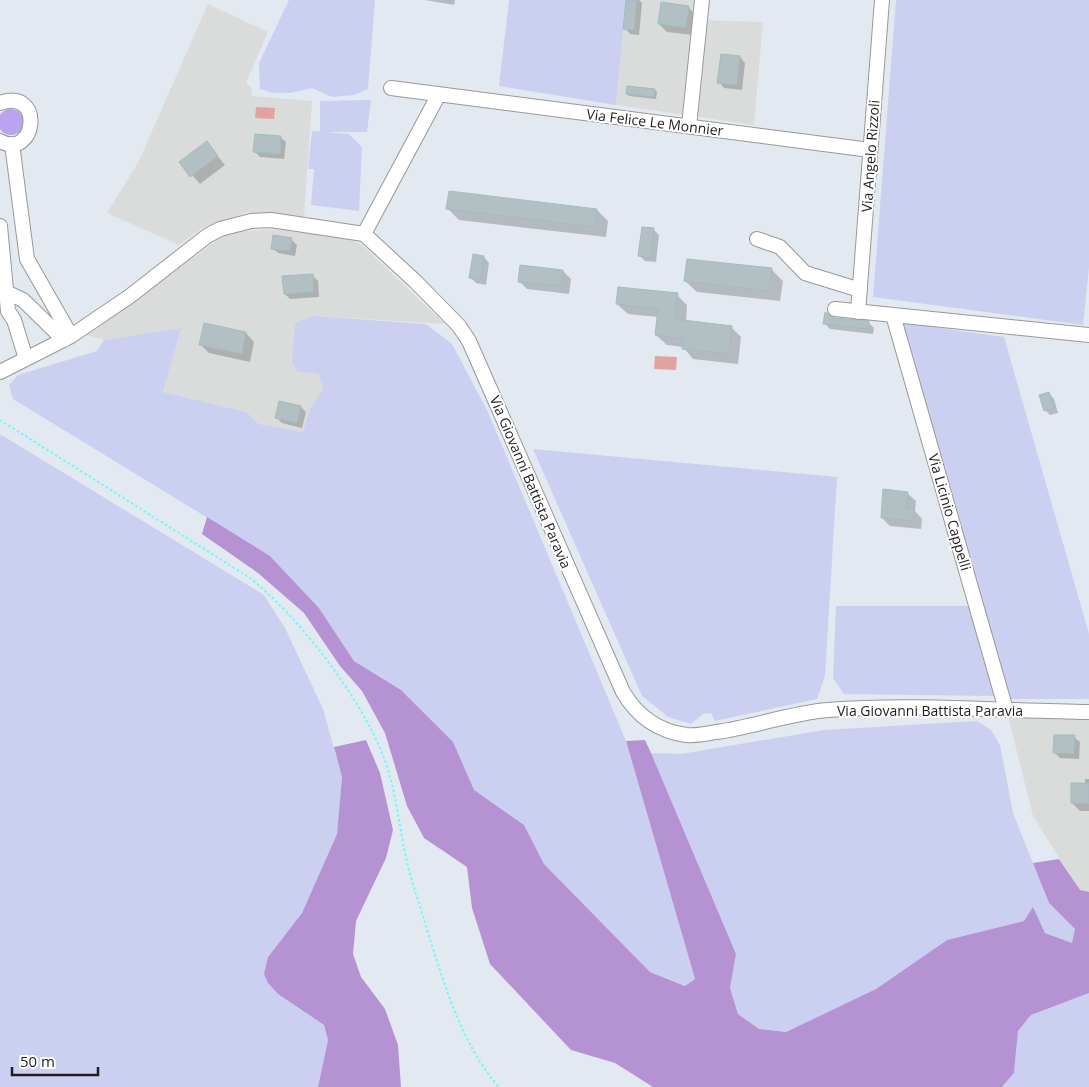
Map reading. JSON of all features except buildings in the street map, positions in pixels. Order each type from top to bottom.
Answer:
[{"type":"street","points":[[689,126],[702,0]]},
{"type":"street","name":"Via Angelo Rizzoli","points":[[858,312],[882,0]]},
{"type":"street","name":"Via Felice Le Monnier","points":[[391,88],[870,150]]},
{"type":"street","points":[[0,372],[68,338],[130,296],[196,243],[220,229],[251,221],[271,220],[364,234],[439,94]]},
{"type":"street","points":[[0,103],[17,102],[30,112],[31,129],[26,136],[6,142],[27,259],[68,338]]},
{"type":"street","points":[[0,226],[8,311],[14,320],[26,359]]},
{"type":"street","name":"Via Giovanni Battista Paravia","points":[[364,234],[416,282],[459,326],[469,341],[623,692],[630,703],[646,719],[667,731],[689,735],[735,730],[807,713],[852,708],[1089,712]]},
{"type":"street","points":[[757,239],[780,247],[805,273],[860,290]]},
{"type":"street","points":[[6,292],[23,300],[68,338]]},
{"type":"street","points":[[835,310],[1089,335]]},
{"type":"street","name":"Via Licinio Cappelli","points":[[893,315],[1006,710]]},
{"type":"path","points":[[0,420],[250,578],[271,594],[305,633],[358,706],[384,759],[393,789],[406,860],[440,972],[453,1007],[481,1062],[499,1087]]},
{"type":"shaded area","points":[[289,0],[375,0],[368,89],[355,95],[332,97],[312,88],[290,93],[273,93],[260,89],[259,63]]},
{"type":"shaded area","points":[[509,0],[626,0],[616,105],[499,86]]},
{"type":"shaded area","points":[[626,0],[698,0],[695,20],[763,22],[754,125],[616,105]]},
{"type":"shaded area","points":[[896,0],[1089,0],[1089,267],[1083,325],[873,297]]},
{"type":"shaded area","points":[[208,4],[268,32],[246,83],[251,87],[252,96],[312,101],[304,218],[247,212],[201,229],[179,245],[107,213],[138,163]]},
{"type":"shaded area","points":[[371,100],[367,132],[327,132],[349,134],[362,147],[359,211],[311,205],[314,169],[308,169],[312,131],[320,131],[320,101]]},
{"type":"shaded area","points":[[256,107],[275,108],[274,119],[255,118]]},
{"type":"shaded area","points":[[11,109],[20,113],[24,122],[20,131],[11,135],[2,131],[-2,122],[2,113]]},
{"type":"shaded area","points":[[277,229],[350,239],[362,245],[445,324],[313,316],[299,372],[319,374],[323,390],[310,408],[303,432],[259,424],[247,412],[163,392],[180,328],[104,340],[87,335],[223,236],[241,231]]},
{"type":"shaded area","points":[[313,316],[426,324],[452,344],[488,412],[626,741],[695,979],[686,986],[650,972],[544,864],[524,825],[474,791],[452,742],[401,690],[354,661],[319,608],[270,556],[13,399],[9,385],[18,375],[97,351],[104,340],[181,328],[163,392],[247,412],[259,424],[303,432],[310,408],[323,390],[319,374],[298,372],[292,363],[295,323]]},
{"type":"shaded area","points":[[903,323],[1004,337],[1089,634],[1089,699],[1010,699]]},
{"type":"shaded area","points":[[655,356],[677,357],[676,370],[654,369]]},
{"type":"shaded area","points":[[0,434],[264,595],[285,628],[323,709],[342,777],[337,834],[302,913],[268,957],[278,994],[324,1025],[328,1040],[318,1087],[0,1087]]},
{"type":"shaded area","points":[[533,449],[837,477],[825,676],[817,699],[715,721],[711,713],[703,714],[691,724],[668,717],[642,696]]},
{"type":"shaded area","points":[[207,517],[270,556],[319,608],[354,661],[401,690],[453,742],[474,790],[524,825],[544,864],[650,972],[685,986],[695,979],[626,741],[645,740],[736,954],[730,988],[738,1014],[759,1029],[786,1032],[876,989],[947,940],[1024,921],[1033,907],[1045,933],[1072,943],[1075,929],[1049,903],[1033,863],[1059,859],[1080,890],[1089,892],[1089,993],[1031,1015],[1018,1031],[1014,1073],[1002,1087],[653,1087],[615,1063],[571,1050],[490,964],[472,908],[467,867],[424,838],[407,806],[385,733],[362,691],[340,666],[304,613],[258,573],[202,534]]},
{"type":"shaded area","points":[[836,606],[972,606],[995,696],[844,694],[833,678]]},
{"type":"shaded area","points":[[1008,716],[1089,717],[1089,892],[1080,891],[1033,816]]},
{"type":"shaded area","points":[[977,721],[991,730],[1000,745],[1013,813],[1049,903],[1076,929],[1072,943],[1045,933],[1033,908],[1024,921],[947,940],[876,989],[786,1032],[759,1029],[738,1014],[730,988],[736,954],[651,753],[681,754],[824,730]]},
{"type":"shaded area","points":[[366,740],[380,773],[393,830],[386,858],[356,921],[353,954],[361,977],[385,1009],[398,1045],[401,1087],[318,1087],[328,1040],[324,1025],[278,994],[268,983],[264,974],[268,957],[302,913],[337,834],[342,777],[334,747]]},
{"type":"shaded area","points":[[1089,993],[1089,1087],[1002,1087],[1014,1073],[1018,1031],[1031,1015]]}]
